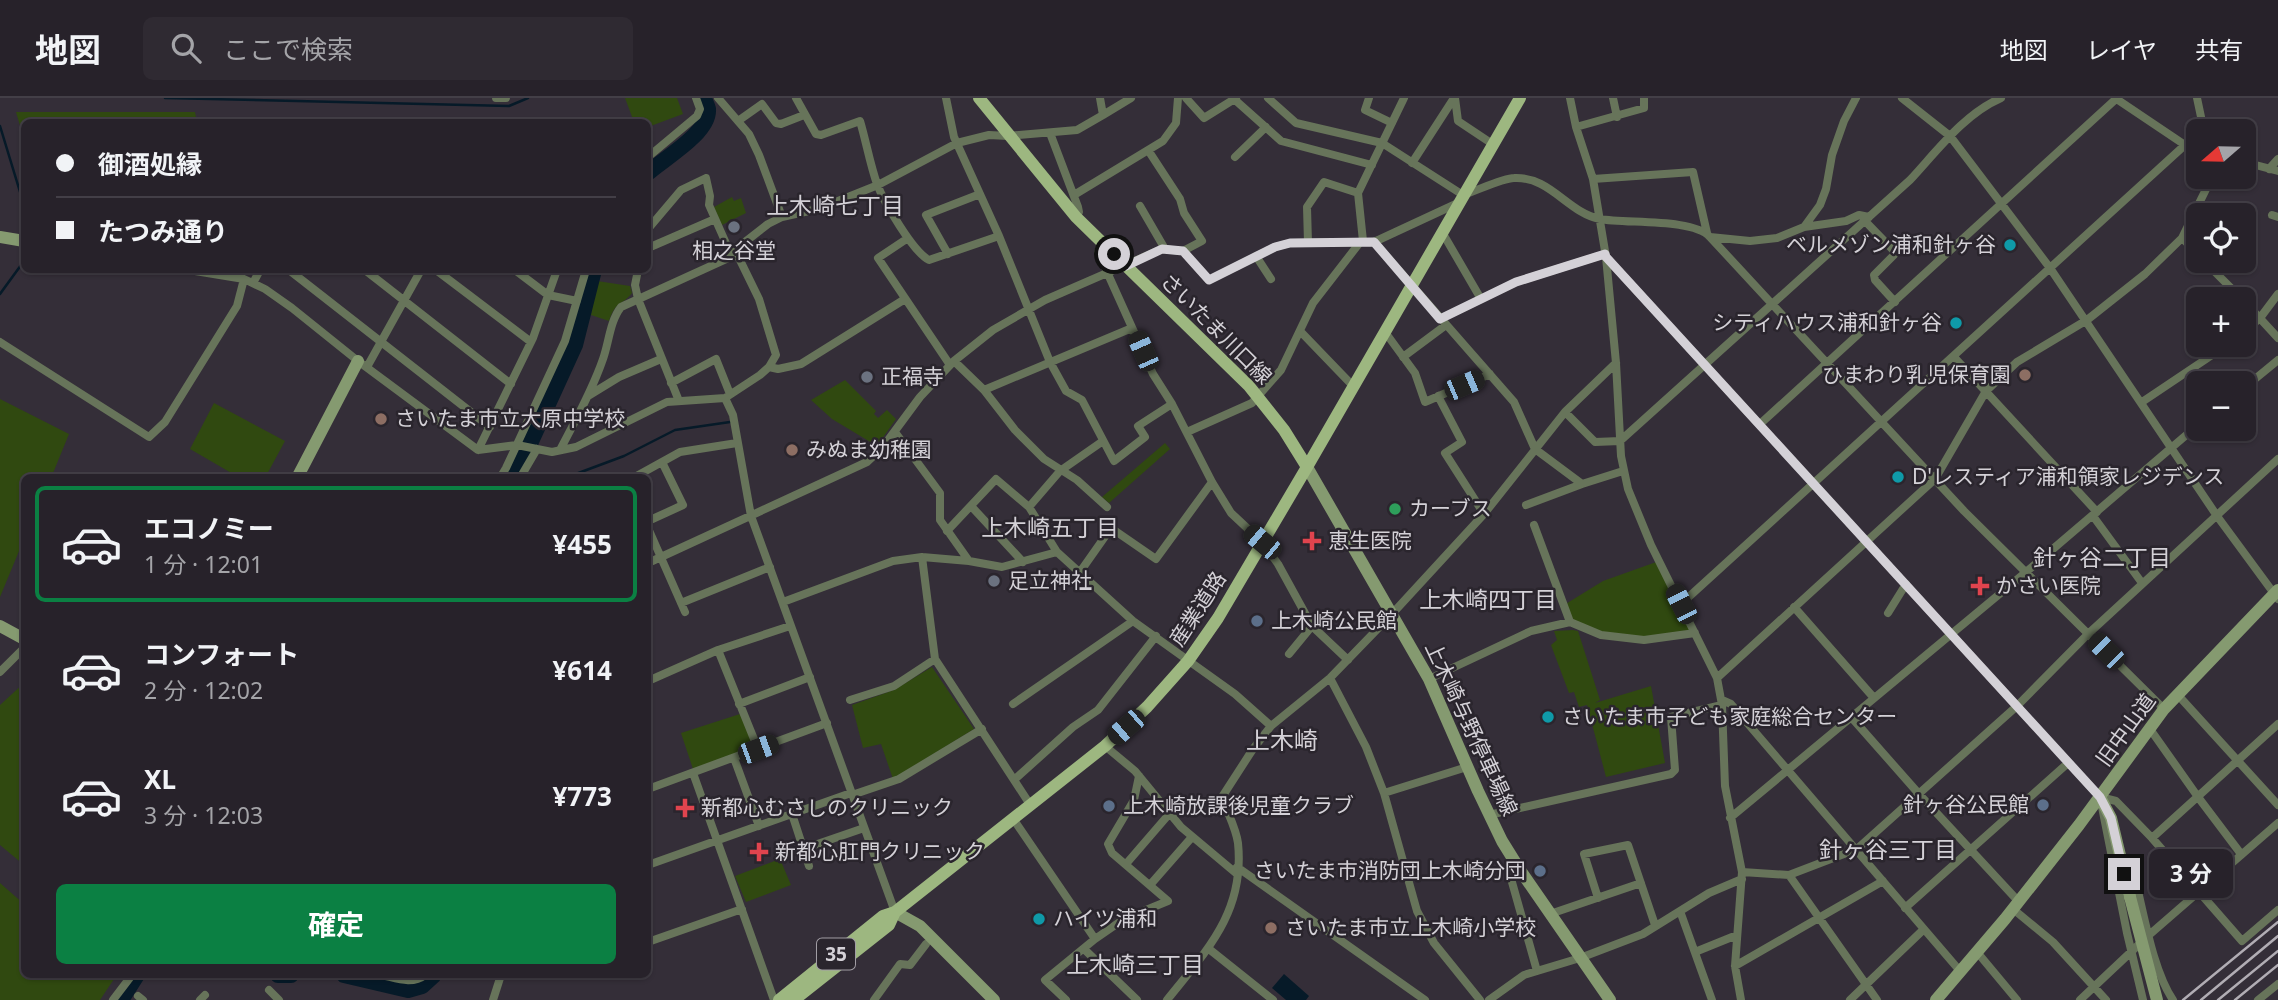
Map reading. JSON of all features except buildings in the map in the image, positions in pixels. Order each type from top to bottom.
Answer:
[{"type":"main road","name":"さいたま川口線","points":[[979,98],[1076,217],[1259,398],[1284,430],[1307,467]]},
{"type":"main road","name":"産業道路","points":[[779,1000],[883,916],[895,912],[1014,820],[1104,746],[1147,707],[1188,661],[1218,618],[1520,98]]},
{"type":"main road","points":[[0,237],[21,240]]},
{"type":"main road","points":[[299,474],[362,364]]},
{"type":"main road","name":"上木崎与野停車場線","points":[[1307,467],[1429,679],[1489,815],[1516,863],[1610,1000]]},
{"type":"main road","name":"旧中山道","points":[[1936,1000],[2016,905],[2164,709],[2277,595]]},
{"type":"main road","points":[[0,626],[21,637]]},
{"type":"main road","points":[[2100,797],[2111,818],[2134,892],[2157,1000]]},
{"type":"main road","name":"産業道路","points":[[794,1000],[889,925],[895,912]]},
{"type":"main road","points":[[895,912],[982,1000]]},
{"type":"main road","points":[[895,912],[920,926],[994,1000]]},
{"type":"street","points":[[496,98],[506,98]]},
{"type":"street","points":[[651,155],[697,116],[699,109],[696,98]]},
{"type":"street","points":[[718,98],[749,134],[782,217]]},
{"type":"street","points":[[796,98],[816,134],[821,135],[860,121],[878,185],[921,256],[929,260],[999,236]]},
{"type":"street","points":[[946,98],[957,143],[1051,362],[1066,391],[1082,400],[1114,461],[1145,437],[1138,426],[1172,404]]},
{"type":"street","points":[[1100,98],[1102,116]]},
{"type":"street","points":[[560,450],[588,396],[621,307],[737,254],[745,242],[782,217],[818,209],[878,185],[957,143],[989,135],[1077,130],[1131,98]]},
{"type":"street","points":[[1074,195],[1163,141],[1176,123],[1178,98]]},
{"type":"street","points":[[1186,98],[1204,118],[1235,99],[1281,141],[1372,165]]},
{"type":"street","points":[[1268,98],[1296,123],[1382,144],[1461,199]]},
{"type":"street","points":[[1369,98],[1364,110],[1392,123]]},
{"type":"street","points":[[1187,432],[1252,403],[1281,370],[1313,303],[1362,241],[1359,193],[1404,98]]},
{"type":"street","points":[[1412,163],[1455,98]]},
{"type":"street","points":[[1455,98],[1458,121],[1494,145]]},
{"type":"street","points":[[1570,98],[1576,127],[1593,179],[1606,255],[1623,471],[1651,545],[1717,678],[1722,703],[1725,786],[1742,875],[1735,966],[1741,1000]]},
{"type":"street","points":[[1613,98],[1616,117]]},
{"type":"street","points":[[1576,127],[1644,107],[1644,98]]},
{"type":"street","points":[[1804,227],[1820,205],[1826,189],[1832,155],[1844,121],[1856,98]]},
{"type":"street","points":[[1902,98],[1950,136],[2050,268],[2217,516],[2277,595]]},
{"type":"street","points":[[1565,412],[1595,442],[1620,441],[1910,180],[1950,136],[1986,105],[2001,98]]},
{"type":"street","points":[[1681,604],[2185,145],[2116,98],[1760,424]]},
{"type":"street","points":[[2197,98],[2201,119]]},
{"type":"street","points":[[738,121],[762,104],[776,123],[781,124],[804,115]]},
{"type":"street","points":[[1235,157],[1266,127]]},
{"type":"street","points":[[1050,133],[1074,195],[1079,212],[1076,217]]},
{"type":"street","points":[[651,562],[867,462],[895,432],[920,397],[952,363],[993,330],[1045,300],[1165,249],[1183,251],[1202,241],[1184,213],[1180,199],[1148,150]]},
{"type":"street","points":[[2256,165],[2273,170],[2278,159]]},
{"type":"street","points":[[1593,179],[1693,172],[1708,235],[1935,479],[2164,709]]},
{"type":"street","points":[[207,273],[244,279],[292,308],[478,450],[517,445],[552,452],[576,447],[667,402],[728,396],[769,367],[776,355],[759,299],[737,254],[729,250],[709,205],[706,178],[681,190],[651,225]]},
{"type":"street","points":[[1183,251],[1209,280],[1275,247],[1290,243],[1374,242],[1461,199],[1514,178],[1542,183],[1585,215],[1600,219],[1687,226],[1708,235],[1750,241],[1777,238],[1804,227],[1846,221],[1859,215],[1867,219],[1894,251],[1894,255],[1874,275],[1875,280],[1895,302]]},
{"type":"street","points":[[1308,243],[1307,207],[1324,181],[1359,193]]},
{"type":"street","points":[[1717,678],[1935,479],[1986,391],[2017,362],[2087,320],[2145,274],[2182,238],[2206,189]]},
{"type":"street","points":[[948,254],[926,215],[980,194]]},
{"type":"street","points":[[1140,206],[1165,249]]},
{"type":"street","points":[[651,247],[715,219]]},
{"type":"street","points":[[1442,232],[1481,299]]},
{"type":"street","points":[[908,238],[878,258],[952,363],[984,390],[1015,430],[1044,459],[1077,480],[1107,508]]},
{"type":"street","points":[[2182,238],[2186,242]]},
{"type":"street","points":[[1374,242],[1514,402],[1535,449],[1582,484]]},
{"type":"street","points":[[1101,243],[1098,252],[1153,374],[1172,404],[1212,482],[1231,513],[1262,542],[1278,564],[1312,626],[1348,660]]},
{"type":"street","points":[[1403,357],[1443,322],[1481,299],[1516,282],[1606,255]]},
{"type":"street","points":[[1606,255],[2100,797],[2143,1000]]},
{"type":"street","points":[[1256,256],[1271,279]]},
{"type":"street","points":[[253,283],[258,273]]},
{"type":"street","points":[[293,273],[489,427]]},
{"type":"street","points":[[369,273],[510,384]]},
{"type":"street","points":[[362,364],[381,343],[419,273]]},
{"type":"street","points":[[440,273],[531,342]]},
{"type":"street","points":[[519,273],[548,295],[577,301]]},
{"type":"street","points":[[478,450],[531,342],[556,273]]},
{"type":"street","points":[[502,474],[557,361],[585,273]]},
{"type":"street","points":[[637,273],[635,285],[638,299],[678,401]]},
{"type":"street","points":[[2216,273],[2230,287]]},
{"type":"street","points":[[0,342],[149,437],[165,422],[237,306],[244,279]]},
{"type":"street","points":[[2256,322],[2278,294]]},
{"type":"street","points":[[769,367],[778,369],[801,364],[905,299]]},
{"type":"street","points":[[2256,314],[2278,338]]},
{"type":"street","points":[[984,390],[1132,328]]},
{"type":"street","points":[[1385,331],[1415,373],[1425,401],[1490,374]]},
{"type":"street","points":[[1301,332],[1353,386]]},
{"type":"street","points":[[1954,356],[2094,514],[2142,583]]},
{"type":"street","points":[[2142,402],[2209,357]]},
{"type":"street","points":[[588,396],[619,377],[661,359]]},
{"type":"street","points":[[671,383],[716,359],[733,415],[751,516],[895,912]]},
{"type":"street","points":[[2256,378],[2278,360]]},
{"type":"street","points":[[1167,1000],[1209,949],[1230,913],[1235,897],[1238,842],[1222,797],[1253,749],[1271,726],[1330,678],[1392,614],[1484,513],[1565,412],[1616,363]]},
{"type":"street","points":[[1438,396],[1462,442],[1445,453],[1484,513]]},
{"type":"street","points":[[895,432],[940,493],[940,520],[969,561]]},
{"type":"street","points":[[1730,818],[2186,435]]},
{"type":"street","points":[[1029,507],[1060,471],[1103,441]]},
{"type":"street","points":[[640,474],[680,452],[737,443]]},
{"type":"street","points":[[522,474],[537,449]]},
{"type":"street","points":[[1489,1000],[1524,975],[1580,958],[1643,933],[1742,875],[1789,875],[1857,849],[2017,706],[2088,634],[2278,459]]},
{"type":"street","points":[[651,520],[682,505],[662,462]]},
{"type":"street","points":[[1526,505],[1623,471]]},
{"type":"street","points":[[947,531],[996,479],[1029,507],[1057,552],[1133,621],[1236,694],[1271,726]]},
{"type":"street","points":[[1080,572],[1111,528],[1156,559],[1212,482]]},
{"type":"street","points":[[971,506],[1023,562]]},
{"type":"street","points":[[1534,525],[1570,622]]},
{"type":"street","points":[[651,535],[685,612]]},
{"type":"street","points":[[783,602],[893,561],[922,557],[1002,567],[1057,552]]},
{"type":"street","points":[[922,557],[935,659],[1031,806]]},
{"type":"street","points":[[681,603],[770,567]]},
{"type":"street","points":[[1888,613],[1906,584]]},
{"type":"street","points":[[1794,607],[1874,698]]},
{"type":"street","points":[[1013,704],[1133,621]]},
{"type":"street","points":[[1429,679],[1531,631],[1570,622],[1601,635],[1644,640],[1695,633]]},
{"type":"street","points":[[651,680],[718,650],[790,625]]},
{"type":"street","points":[[1289,654],[1312,626]]},
{"type":"street","points":[[1014,780],[1073,727],[1098,710],[1156,636]]},
{"type":"street","points":[[718,650],[758,749]]},
{"type":"street","points":[[0,672],[21,651]]},
{"type":"street","points":[[850,700],[894,686],[935,659]]},
{"type":"street","points":[[739,704],[810,677]]},
{"type":"street","points":[[1330,678],[1366,747],[1384,793],[1417,911],[1434,943],[1480,1000]]},
{"type":"street","points":[[2177,694],[2278,805]]},
{"type":"street","points":[[1489,815],[1671,774],[1675,770],[1671,717],[1722,703],[1731,704],[1960,971]]},
{"type":"street","points":[[1852,718],[1971,850],[2016,905],[2106,1000]]},
{"type":"street","points":[[651,788],[827,723]]},
{"type":"street","points":[[2152,838],[2278,724]]},
{"type":"street","points":[[651,864],[899,779],[982,729]]},
{"type":"street","points":[[2150,729],[2242,854]]},
{"type":"street","points":[[1104,746],[1139,776],[1192,837],[1425,1000]]},
{"type":"street","points":[[734,758],[759,826]]},
{"type":"street","points":[[1905,908],[2068,762]]},
{"type":"street","points":[[1384,793],[1468,767]]},
{"type":"street","points":[[693,772],[774,1000]]},
{"type":"street","points":[[1066,1000],[1045,980],[1124,919],[1168,901],[1112,853],[1108,844],[1134,800],[1139,776]]},
{"type":"street","points":[[2100,797],[2116,801],[2242,941],[2278,910]]},
{"type":"street","points":[[1126,864],[1170,813]]},
{"type":"street","points":[[792,814],[809,866]]},
{"type":"street","points":[[1014,820],[1096,939]]},
{"type":"street","points":[[2080,1000],[2149,935],[2278,823]]},
{"type":"street","points":[[803,849],[864,828]]},
{"type":"street","points":[[1150,885],[1192,837]]},
{"type":"street","points":[[1598,898],[1584,854],[1629,845],[1655,925]]},
{"type":"street","points":[[1516,863],[1510,875],[1537,971]]},
{"type":"street","points":[[1789,875],[1877,1000]]},
{"type":"street","points":[[1735,966],[1883,881]]},
{"type":"street","points":[[1550,914],[1641,883]]},
{"type":"street","points":[[2134,892],[2166,990],[2172,1000]]},
{"type":"street","points":[[651,941],[742,909]]},
{"type":"street","points":[[1680,911],[1712,1000]]},
{"type":"street","points":[[1850,1000],[1923,930]]},
{"type":"street","points":[[1695,952],[1737,935]]},
{"type":"street","points":[[874,1000],[900,964],[910,965],[926,944]]},
{"type":"street","points":[[1084,949],[1137,1000]]},
{"type":"street","points":[[1209,949],[1273,1000]]},
{"type":"street","points":[[1977,952],[2017,1000]]},
{"type":"street","points":[[113,1000],[130,978]]},
{"type":"street","points":[[400,978],[420,978]]},
{"type":"street","points":[[492,1000],[499,978]]},
{"type":"street","points":[[2258,1000],[2278,984]]},
{"type":"street","points":[[269,989],[279,1000]]},
{"type":"green space","points":[[625,98],[677,98],[683,114],[651,126],[651,119],[633,119]]},
{"type":"green space","points":[[16,112],[195,112],[196,119],[21,119],[21,129]]},
{"type":"green space","points":[[732,197],[734,201],[741,198],[746,213],[722,225],[714,207]]},
{"type":"green space","points":[[597,281],[630,286],[632,293],[617,306],[609,321],[591,315]]},
{"type":"green space","points":[[845,380],[876,411],[874,414],[878,418],[887,410],[896,419],[877,446],[832,419],[811,400]]},
{"type":"green space","points":[[0,399],[69,434],[53,474],[21,474],[21,546],[0,597]]},
{"type":"green space","points":[[214,403],[285,441],[267,474],[233,474],[190,449]]},
{"type":"green space","points":[[1165,443],[1170,449],[1109,503],[1102,497]]},
{"type":"green space","points":[[1659,561],[1695,633],[1644,640],[1601,635],[1570,622],[1564,605],[1603,581]]},
{"type":"green space","points":[[1554,631],[1578,631],[1600,700],[1595,703],[1651,686],[1665,763],[1606,777],[1587,705],[1579,707],[1574,692],[1569,693],[1551,645],[1557,640]]},
{"type":"green space","points":[[932,667],[974,729],[893,779],[881,744],[863,748],[852,705],[894,690]]},
{"type":"green space","points":[[21,686],[21,862],[0,845],[0,705]]},
{"type":"green space","points":[[740,714],[754,745],[752,748],[693,769],[681,733]]},
{"type":"green space","points":[[780,859],[791,885],[746,902],[735,876]]},
{"type":"green space","points":[[0,883],[21,901],[21,978],[114,979],[100,1000],[0,1000]]},
{"type":"water","points":[[1284,974],[1309,996],[1306,1000],[1286,1000],[1272,988]]},
{"type":"waterway","points":[[165,98],[509,106],[528,98]]},
{"type":"waterway","points":[[651,171],[702,127],[708,109],[704,98]]},
{"type":"waterway","points":[[0,126],[21,195]]},
{"type":"waterway","points":[[0,294],[21,265]]},
{"type":"waterway","points":[[514,474],[575,345],[593,273]]},
{"type":"waterway","points":[[576,474],[624,456],[675,430],[730,422]]},
{"type":"waterway","points":[[121,1000],[135,978]]},
{"type":"waterway","points":[[357,978],[408,990],[422,986],[431,978]]},
{"type":"railway","points":[[2183,1000],[2278,922]]},
{"type":"railway","points":[[2201,1000],[2278,936]]},
{"type":"railway","points":[[2218,1000],[2278,951]]},
{"type":"railway","points":[[2235,1000],[2278,965]]},
{"type":"place","name":"相之谷堂","points":[[734,227]]},
{"type":"place","name":"ベルメゾン浦和針ヶ谷","points":[[2010,245]]},
{"type":"place","name":"シティハウス浦和針ヶ谷","points":[[1956,323]]},
{"type":"place","name":"ひまわり乳児保育園","points":[[2025,375]]},
{"type":"place","name":"正福寺","points":[[867,377]]},
{"type":"place","name":"さいたま市立大原中学校","points":[[381,419]]},
{"type":"place","name":"みぬま幼稚園","points":[[792,450]]},
{"type":"place","name":"D'レスティア浦和領家レジデンス","points":[[1898,477]]},
{"type":"place","name":"カーブス","points":[[1395,509]]},
{"type":"place","name":"恵生医院","points":[[1312,541]]},
{"type":"place","name":"足立神社","points":[[994,581]]},
{"type":"place","name":"かさい医院","points":[[1980,586]]},
{"type":"place","name":"上木崎公民館","points":[[1257,621]]},
{"type":"place","name":"さいたま市子ども家庭総合センター","points":[[1548,717]]},
{"type":"place","name":"針ヶ谷公民館","points":[[2043,805]]},
{"type":"place","name":"上木崎放課後児童クラブ","points":[[1109,806]]},
{"type":"place","name":"新都心むさしのクリニック","points":[[685,808]]},
{"type":"place","name":"新都心肛門クリニック","points":[[759,852]]},
{"type":"place","name":"さいたま市消防団上木崎分団","points":[[1540,871]]},
{"type":"place","name":"ハイツ浦和","points":[[1039,919]]},
{"type":"place","name":"さいたま市立上木崎小学校","points":[[1271,928]]},
{"type":"district","name":"上木崎七丁目","points":[[835,206]]},
{"type":"district","name":"上木崎五丁目","points":[[1050,528]]},
{"type":"district","name":"針ヶ谷二丁目","points":[[2102,558]]},
{"type":"district","name":"上木崎四丁目","points":[[1488,600]]},
{"type":"district","name":"上木崎","points":[[1282,741]]},
{"type":"district","name":"針ヶ谷三丁目","points":[[1888,850]]},
{"type":"district","name":"上木崎三丁目","points":[[1135,965]]},
{"type":"route","points":[[1114,254],[1126,266],[1162,249],[1183,251],[1209,280],[1275,247],[1290,243],[1374,242],[1440,319],[1516,282],[1605,254],[2100,797],[2111,818],[2124,874]]}]
